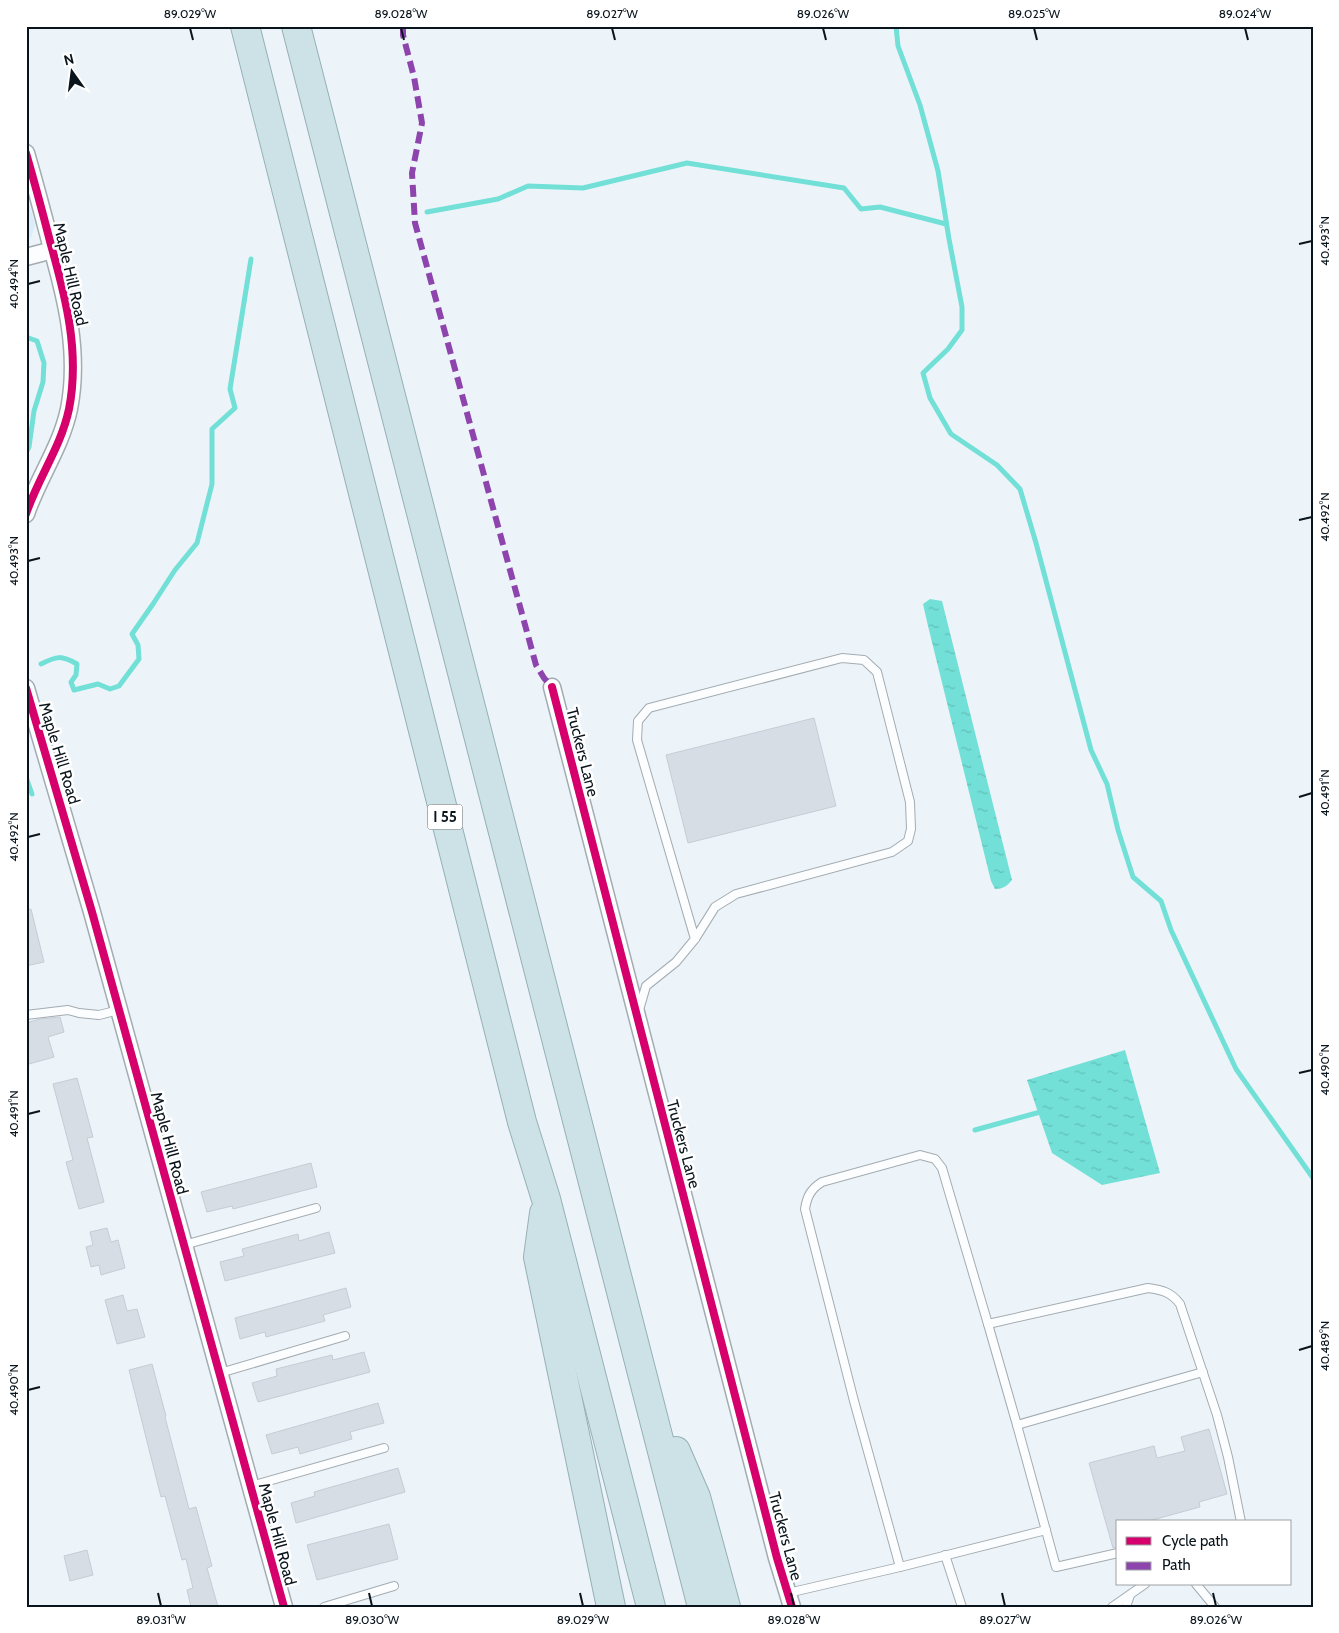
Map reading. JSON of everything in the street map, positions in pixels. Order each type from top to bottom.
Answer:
[{"type":"highway","name":"I 55","points":[[245,26],[517,1103],[546,1199],[651,1607]]},
{"type":"highway","points":[[296,26],[702,1607]]},
{"type":"highway","points":[[546,1199],[538,1257],[611,1607]]},
{"type":"highway","points":[[643,1376],[696,1497],[726,1607]]},
{"type":"street","name":"Maple Hill Road","points":[[26,153],[53,250],[68,314],[73,365],[69,409],[62,432],[52,458],[30,500],[26,514]]},
{"type":"street","points":[[26,257],[53,250]]},
{"type":"street","name":"Truckers Lane","points":[[552,687],[776,1558],[790,1600]]},
{"type":"street","name":"Maple Hill Road","points":[[26,688],[92,912],[284,1607]]},
{"type":"lane","points":[[637,1016],[646,986],[676,962],[695,939],[715,907],[736,894],[892,852],[908,841],[911,829],[910,802],[877,672],[864,660],[842,658],[649,708],[638,721],[637,740],[695,939]]},
{"type":"lane","points":[[26,1015],[68,1010],[99,1015],[119,1010]]},
{"type":"lane","points":[[900,1566],[854,1400],[805,1209],[807,1198],[814,1187],[822,1182],[920,1155],[935,1159],[940,1163],[944,1175],[1017,1425],[1056,1567],[1116,1553]]},
{"type":"lane","points":[[184,1245],[316,1208]]},
{"type":"lane","points":[[988,1324],[1148,1288],[1168,1292],[1175,1297],[1180,1304],[1222,1432],[1241,1520]]},
{"type":"lane","points":[[220,1373],[345,1336]]},
{"type":"lane","points":[[1017,1425],[1203,1372]]},
{"type":"lane","points":[[251,1486],[384,1448]]},
{"type":"lane","points":[[790,1600],[900,1566],[1046,1530]]},
{"type":"lane","points":[[945,1555],[962,1607]]},
{"type":"lane","points":[[324,1607],[394,1586]]},
{"type":"lane","points":[[1112,1607],[1143,1586]]},
{"type":"lane","points":[[1198,1586],[1215,1607]]},
{"type":"lane","points":[[1126,1607],[1130,1595]]},
{"type":"shaded area","points":[[26,192],[35,225],[31,238],[26,239]]},
{"type":"water","points":[[930,599],[942,601],[1012,880],[1000,888],[995,889],[991,881],[928,626],[923,604]]},
{"type":"water","points":[[1125,1050],[1160,1173],[1102,1185],[1052,1153],[1027,1080]]},
{"type":"building","points":[[814,718],[836,806],[688,843],[666,755]]},
{"type":"building","points":[[31,909],[44,962],[26,966],[26,910]]},
{"type":"building","points":[[60,1017],[64,1032],[48,1037],[54,1057],[29,1064],[26,1055],[26,1023],[40,1019]]},
{"type":"building","points":[[77,1078],[93,1137],[87,1138],[104,1202],[79,1209],[66,1162],[73,1160],[53,1084]]},
{"type":"building","points":[[311,1163],[317,1187],[233,1209],[232,1206],[207,1212],[201,1192]]},
{"type":"building","points":[[107,1228],[111,1242],[118,1240],[125,1268],[101,1275],[99,1265],[91,1267],[86,1247],[93,1245],[90,1232]]},
{"type":"building","points":[[329,1232],[335,1253],[225,1281],[220,1262],[244,1256],[242,1249],[298,1234],[299,1241]]},
{"type":"building","points":[[346,1288],[351,1307],[323,1315],[325,1321],[266,1337],[265,1332],[240,1339],[235,1318]]},
{"type":"building","points":[[123,1295],[127,1311],[137,1309],[145,1337],[117,1344],[105,1300]]},
{"type":"building","points":[[364,1352],[370,1372],[258,1402],[252,1383],[277,1376],[276,1369],[332,1355],[333,1360]]},
{"type":"building","points":[[152,1364],[189,1509],[196,1507],[212,1566],[207,1568],[218,1607],[191,1607],[187,1590],[193,1588],[186,1559],[182,1560],[165,1496],[161,1497],[129,1370]]},
{"type":"building","points":[[378,1403],[384,1423],[350,1432],[352,1439],[300,1454],[298,1447],[272,1454],[266,1435]]},
{"type":"building","points":[[1209,1429],[1227,1494],[1199,1502],[1200,1507],[1152,1520],[1116,1520],[1116,1547],[1113,1548],[1089,1463],[1154,1446],[1157,1458],[1185,1451],[1181,1437]]},
{"type":"building","points":[[398,1468],[405,1492],[296,1523],[291,1503],[315,1496],[314,1492]]},
{"type":"building","points":[[389,1524],[398,1559],[317,1580],[307,1545]]},
{"type":"building","points":[[87,1550],[93,1575],[70,1581],[64,1556]]},
{"type":"waterway","points":[[896,26],[898,46],[920,105],[938,171],[962,307],[962,330],[948,349],[923,373],[930,398],[951,434],[997,465],[1020,489],[1091,750],[1107,784],[1118,830],[1133,877],[1161,901],[1171,930],[1236,1069],[1313,1178]]},
{"type":"waterway","points":[[427,212],[498,199],[528,186],[583,188],[687,163],[844,188],[861,209],[880,207],[946,224]]},
{"type":"waterway","points":[[41,664],[55,658],[67,659],[77,664],[76,675],[71,682],[74,690],[98,684],[110,689],[119,686],[139,659],[138,645],[132,634],[175,570],[197,543],[212,484],[212,429],[235,408],[230,389],[251,259]]},
{"type":"waterway","points":[[26,337],[37,341],[44,363],[43,382],[34,411],[29,447],[26,453]]},
{"type":"waterway","points":[[26,777],[32,794]]},
{"type":"waterway","points":[[975,1130],[1044,1111]]},
{"type":"marked path","points":[[403,26],[403,35],[414,77],[422,123],[412,173],[415,223],[536,665],[552,687]]},
{"type":"cycle path","points":[[26,153],[66,305],[70,326],[73,367],[69,409],[61,436],[26,514]]},
{"type":"cycle path","points":[[552,687],[777,1558],[792,1607]]},
{"type":"cycle path","points":[[26,688],[92,912],[284,1607]]}]
